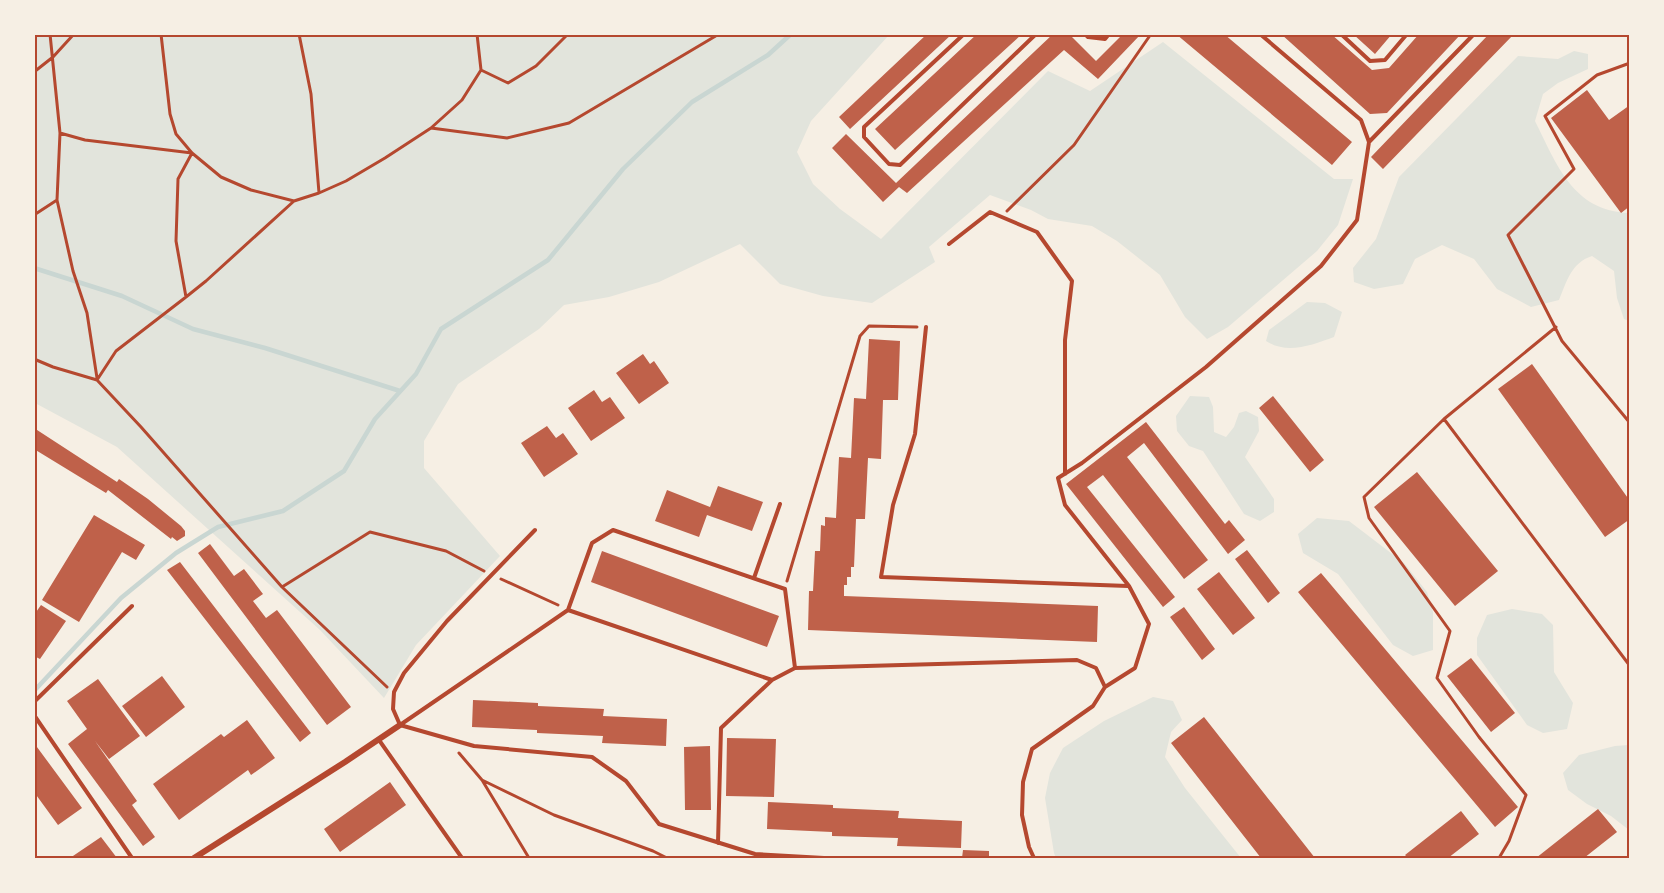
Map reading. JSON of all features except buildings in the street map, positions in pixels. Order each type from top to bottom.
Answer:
[{"type":"street","points":[[194,858],[400,725]]},
{"type":"lane","points":[[964,34],[864,127],[864,137],[889,164],[900,165],[1036,34]]},
{"type":"lane","points":[[1085,34],[1088,37],[1105,39],[1109,34]]},
{"type":"lane","points":[[1034,858],[1029,848],[1022,815],[1023,782],[1032,749],[1094,706],[1105,687],[1135,668],[1149,624],[1129,586],[1065,505],[1058,478],[1206,367],[1321,266],[1357,220],[1369,142],[1361,120],[1260,34]]},
{"type":"lane","points":[[1341,34],[1370,61],[1385,60],[1407,34]]},
{"type":"lane","points":[[1369,142],[1474,34]]},
{"type":"lane","points":[[949,244],[990,212],[1037,232],[1072,281],[1065,340],[1065,474]]},
{"type":"lane","points":[[926,327],[915,434],[893,505],[881,577],[1129,586]]},
{"type":"lane","points":[[754,578],[780,504]]},
{"type":"lane","points":[[400,725],[393,709],[394,692],[404,673],[447,621],[535,530]]},
{"type":"lane","points":[[400,725],[568,610],[592,543],[613,530],[785,589],[795,668]]},
{"type":"lane","points":[[34,702],[132,606]]},
{"type":"lane","points":[[568,610],[772,680]]},
{"type":"lane","points":[[718,843],[721,728],[772,680],[795,668],[1077,660],[1096,668],[1105,687]]},
{"type":"lane","points":[[34,716],[132,858]]},
{"type":"lane","points":[[400,725],[474,746],[592,757],[627,781],[658,824],[755,854],[824,858]]},
{"type":"lane","points":[[379,740],[462,858]]},
{"type":"path","points":[[51,34],[60,133],[57,200],[73,271],[87,313],[97,380]]},
{"type":"path","points":[[34,72],[53,57],[74,34]]},
{"type":"path","points":[[161,34],[170,114],[176,134],[192,153],[221,177],[251,190],[294,201]]},
{"type":"path","points":[[299,34],[311,94],[319,193]]},
{"type":"path","points":[[97,380],[116,351],[206,281],[294,201],[346,181],[430,128],[462,100],[481,70],[477,34]]},
{"type":"path","points":[[481,70],[508,83],[536,66],[568,34]]},
{"type":"path","points":[[430,128],[507,138],[569,123],[719,34]]},
{"type":"path","points":[[1001,216],[1074,145],[1152,34]]},
{"type":"path","points":[[1629,63],[1597,75],[1545,116],[1574,169],[1508,235],[1563,341],[1629,423]]},
{"type":"path","points":[[60,133],[109,144],[192,153]]},
{"type":"path","points":[[186,297],[176,241],[178,179],[192,153]]},
{"type":"path","points":[[34,215],[57,200]]},
{"type":"path","points":[[785,589],[860,336],[869,326],[926,327]]},
{"type":"path","points":[[1499,858],[1509,841],[1526,795],[1479,737],[1437,678],[1450,631],[1369,518],[1364,497],[1444,419],[1556,327]]},
{"type":"path","points":[[34,359],[97,380],[282,587],[394,692]]},
{"type":"path","points":[[1444,419],[1629,666]]},
{"type":"path","points":[[282,587],[370,532],[446,550],[568,610]]},
{"type":"path","points":[[446,738],[482,780],[529,858]]},
{"type":"path","points":[[482,780],[554,815],[667,858]]},
{"type":"shaded area","points":[[34,35],[889,35],[811,121],[797,152],[813,184],[840,209],[881,239],[1048,71],[1090,91],[1163,42],[1334,179],[1353,179],[1338,225],[1317,251],[1228,327],[1207,339],[1185,317],[1160,275],[1117,241],[1092,226],[1048,219],[1031,210],[990,195],[929,247],[935,262],[872,303],[823,296],[780,284],[740,244],[659,282],[609,297],[564,305],[539,329],[458,384],[424,441],[424,468],[500,556],[416,645],[384,698],[320,630],[117,447],[35,403]]},
{"type":"shaded area","points":[[1574,51],[1588,54],[1588,69],[1558,83],[1543,94],[1535,121],[1560,169],[1580,195],[1610,210],[1629,213],[1629,321],[1624,319],[1617,298],[1614,271],[1592,256],[1574,268],[1559,300],[1531,307],[1497,289],[1474,259],[1442,245],[1415,259],[1403,284],[1374,289],[1354,282],[1353,268],[1376,239],[1399,177],[1518,56],[1558,59]]},
{"type":"shaded area","points":[[1307,302],[1325,303],[1342,312],[1334,337],[1291,348],[1266,341],[1269,330]]},
{"type":"shaded area","points":[[1190,396],[1209,397],[1213,407],[1214,432],[1226,437],[1234,427],[1239,413],[1246,411],[1258,417],[1259,431],[1245,457],[1274,499],[1274,512],[1260,521],[1244,514],[1203,451],[1189,446],[1177,431],[1176,416]]},
{"type":"shaded area","points":[[1317,518],[1349,521],[1404,563],[1427,592],[1433,612],[1433,650],[1413,656],[1393,645],[1338,574],[1303,553],[1298,534]]},
{"type":"shaded area","points":[[1512,609],[1542,614],[1553,625],[1554,672],[1573,703],[1567,729],[1543,733],[1527,725],[1477,655],[1477,638],[1487,615]]},
{"type":"shaded area","points":[[1153,697],[1173,701],[1182,720],[1171,732],[1165,757],[1185,788],[1241,858],[1056,858],[1045,798],[1050,773],[1063,748],[1104,721]]},
{"type":"shaded area","points":[[1629,745],[1629,830],[1611,816],[1587,804],[1568,790],[1563,773],[1579,755]]},
{"type":"waterway","points":[[34,691],[121,598],[176,553],[218,527],[283,511],[344,471],[375,419],[416,374],[441,329],[548,260],[623,169],[692,102],[768,55],[791,34]]},
{"type":"waterway","points":[[34,268],[122,296],[193,329],[265,348],[400,391]]}]
